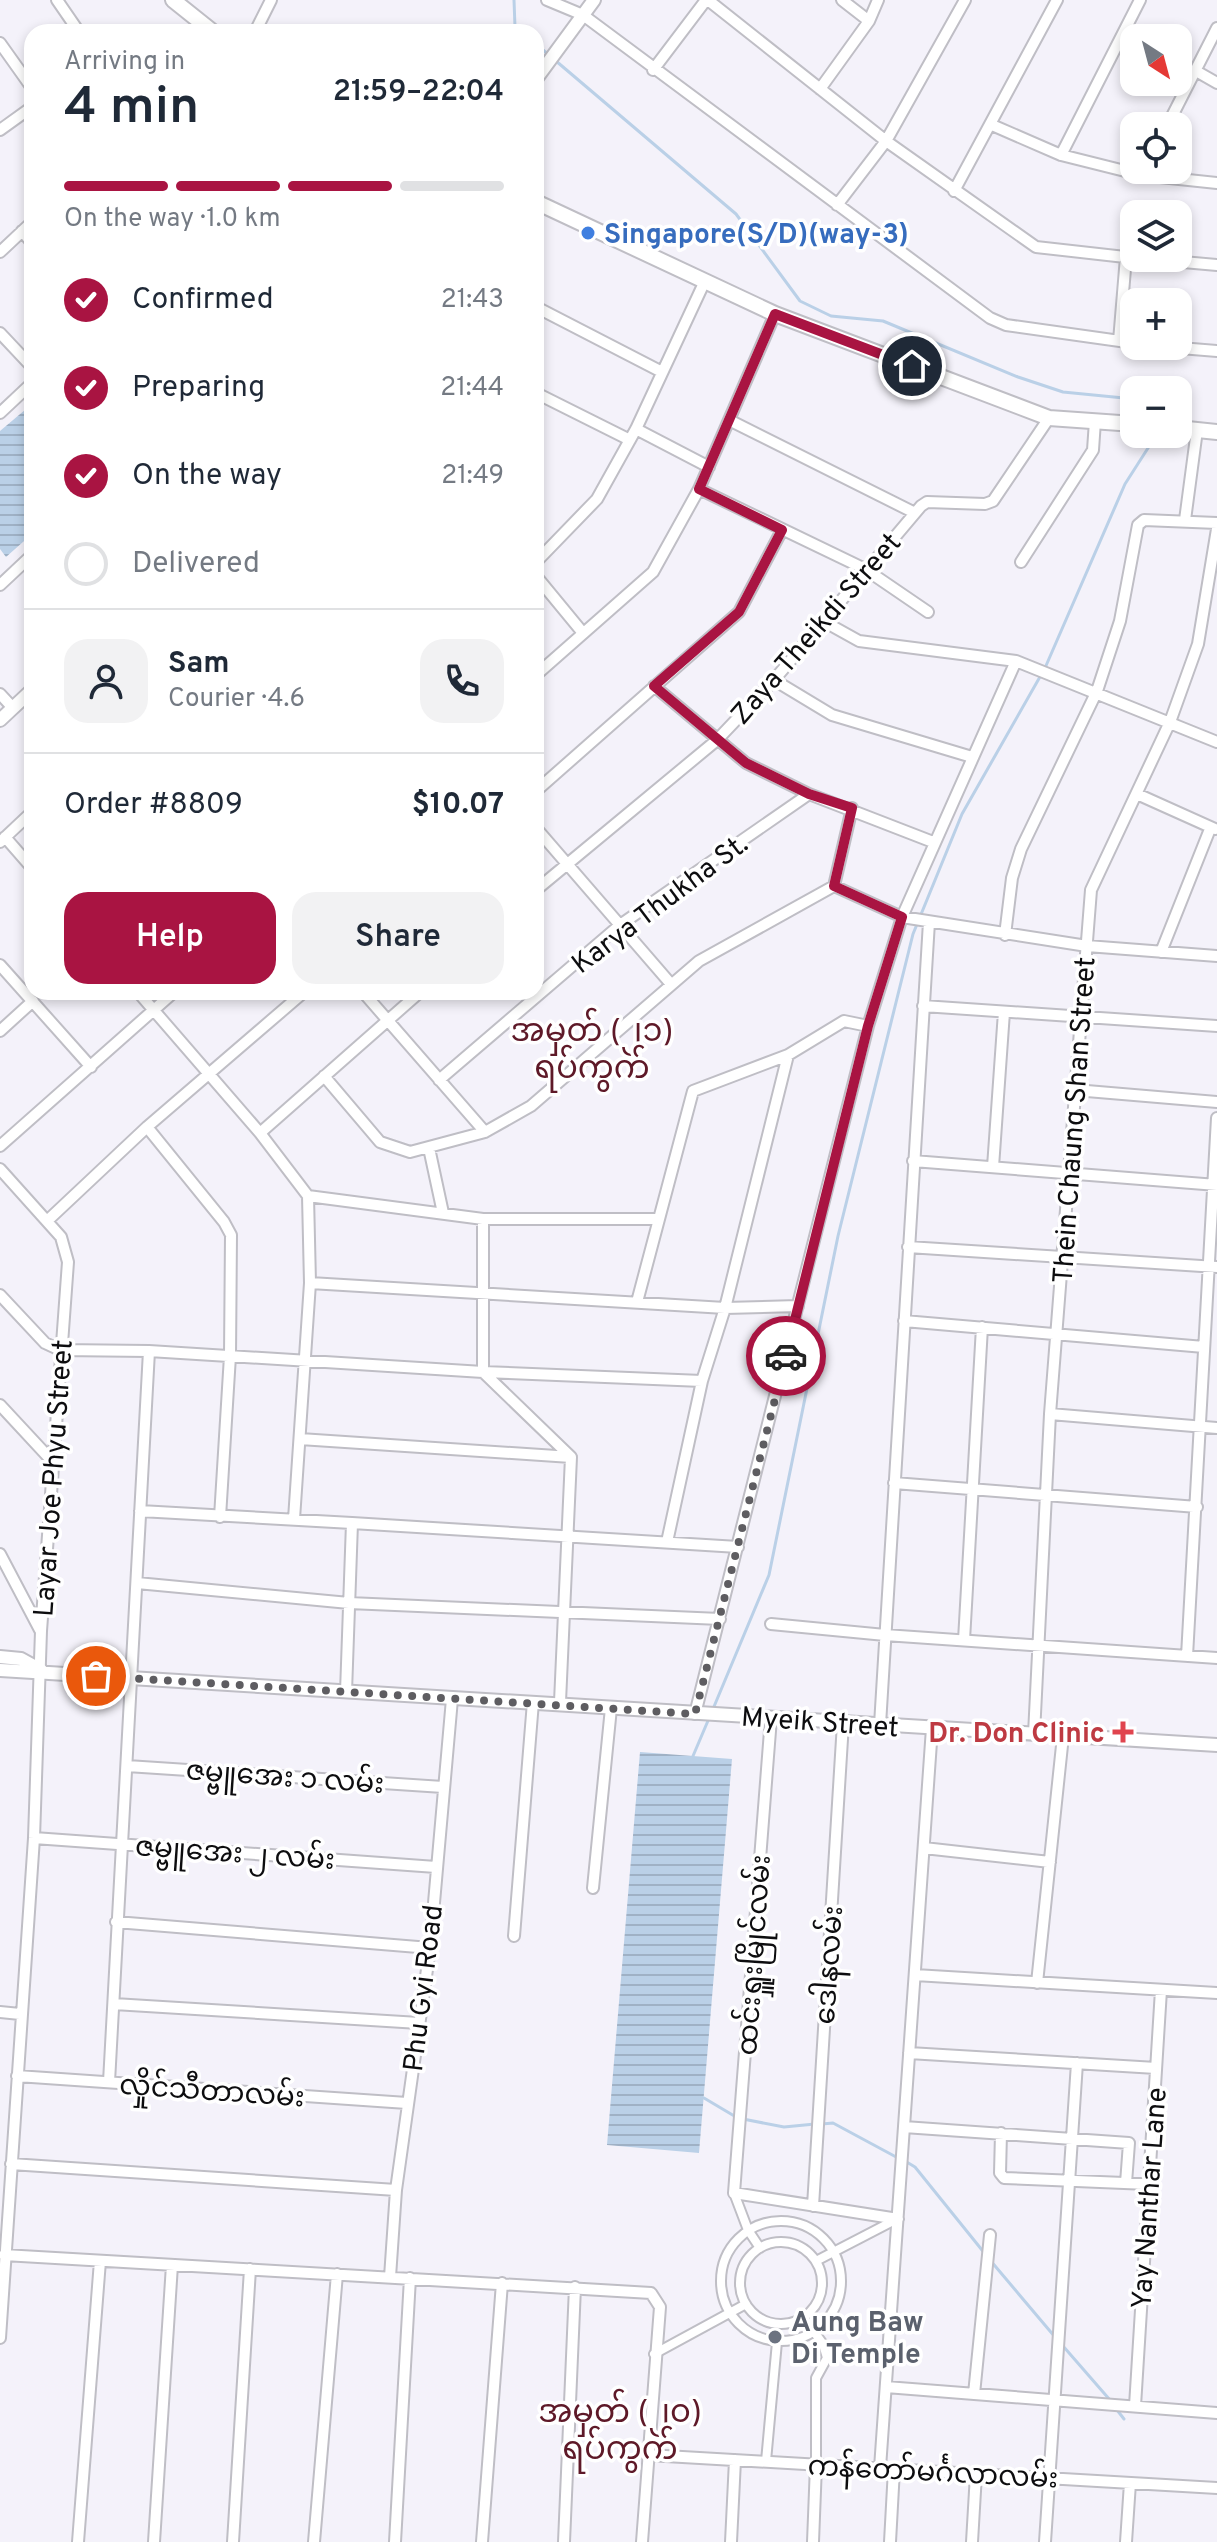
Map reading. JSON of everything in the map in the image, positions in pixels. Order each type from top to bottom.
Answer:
[{"type":"main road","points":[[173,0],[202,24]]},
{"type":"main road","points":[[544,206],[775,314],[1049,418],[1120,423]]},
{"type":"main road","points":[[1192,429],[1217,432]]},
{"type":"street","points":[[57,0],[74,24]]},
{"type":"street","points":[[259,24],[271,0]]},
{"type":"street","points":[[547,0],[583,15],[990,318],[1006,325],[1119,341],[1131,272]]},
{"type":"street","points":[[544,68],[594,0]]},
{"type":"street","points":[[653,70],[707,0],[886,141],[954,191],[1045,251],[1120,257]]},
{"type":"street","points":[[842,0],[869,21]]},
{"type":"street","points":[[820,89],[869,21],[878,0]]},
{"type":"street","points":[[837,205],[886,141],[965,0]]},
{"type":"street","points":[[1061,155],[1140,0]]},
{"type":"street","points":[[954,191],[992,125],[1053,1]]},
{"type":"street","points":[[1174,112],[1217,28]]},
{"type":"street","points":[[0,43],[24,77]]},
{"type":"street","points":[[1196,71],[1217,83]]},
{"type":"street","points":[[0,130],[24,113]]},
{"type":"street","points":[[992,125],[1061,155],[1120,167]]},
{"type":"street","points":[[1192,179],[1217,183]]},
{"type":"street","points":[[0,252],[22,231],[24,233]]},
{"type":"street","points":[[1192,263],[1217,265]]},
{"type":"street","points":[[544,554],[597,499],[636,429],[704,283]]},
{"type":"street","points":[[544,311],[662,372]]},
{"type":"street","points":[[544,668],[653,572],[699,489],[775,314]]},
{"type":"street","points":[[0,333],[24,358]]},
{"type":"street","points":[[1192,349],[1217,351]]},
{"type":"street","points":[[0,413],[24,390]]},
{"type":"street","points":[[544,397],[630,440]]},
{"type":"street","name":"Zaya Theikdi Street","points":[[544,883],[717,740],[774,680],[865,569],[927,502],[985,504],[993,501],[1049,418]]},
{"type":"street","points":[[729,420],[915,513]]},
{"type":"street","points":[[1021,562],[1093,450],[1095,421]]},
{"type":"street","points":[[636,429],[709,467]]},
{"type":"street","points":[[1185,520],[1197,430]]},
{"type":"street","points":[[699,489],[865,569],[928,612]]},
{"type":"street","points":[[1005,935],[1012,878],[1021,849],[1097,691],[1120,621],[1138,525],[1144,520],[1217,523]]},
{"type":"street","name":"Thein Chaung Shan Street","points":[[1034,1734],[1050,1414],[1091,890],[1170,722],[1198,644],[1217,529]]},
{"type":"street","points":[[544,784],[739,612],[782,530]]},
{"type":"street","points":[[3,577],[24,561]]},
{"type":"street","points":[[544,586],[583,633]]},
{"type":"street","points":[[823,621],[859,641],[1020,663],[1097,691],[1217,742]]},
{"type":"street","points":[[695,1714],[868,1026],[933,842],[1020,663]]},
{"type":"street","points":[[774,680],[832,715],[972,757]]},
{"type":"street","points":[[654,686],[746,763],[809,794],[852,808],[933,842]]},
{"type":"street","points":[[0,694],[13,708]]},
{"type":"street","points":[[0,720],[24,698]]},
{"type":"street","name":"Karya Thukha St.","points":[[544,990],[620,925],[809,794]]},
{"type":"street","points":[[1137,794],[1214,829],[1161,952]]},
{"type":"street","points":[[324,1076],[380,1142],[410,1152],[485,1132],[531,1106],[699,961],[834,886],[852,808]]},
{"type":"street","points":[[24,820],[3,840],[24,860]]},
{"type":"street","points":[[544,838],[670,983]]},
{"type":"street","points":[[834,886],[907,918],[1087,946],[1217,956]]},
{"type":"street","points":[[880,1725],[927,921]]},
{"type":"street","points":[[0,965],[24,991]]},
{"type":"street","points":[[145,1000],[260,1133],[308,1196],[310,1283],[294,1519]]},
{"type":"street","points":[[0,1146],[165,1000]]},
{"type":"street","points":[[47,1221],[147,1127],[295,1000]]},
{"type":"street","points":[[370,1000],[485,1132]]},
{"type":"street","points":[[260,1133],[411,1000]]},
{"type":"street","name":"Karya Thukha St.","points":[[439,1080],[532,1000]]},
{"type":"street","points":[[0,1031],[33,1001],[91,1067]]},
{"type":"street","points":[[923,1006],[1217,1026]]},
{"type":"street","points":[[993,1167],[1004,1012]]},
{"type":"street","points":[[637,1302],[693,1091],[788,1055],[844,1021],[868,1026]]},
{"type":"street","points":[[667,1542],[702,1381],[725,1308],[788,1055]]},
{"type":"street","points":[[1075,1090],[1217,1102]]},
{"type":"street","points":[[1187,1656],[1204,1347],[1213,1267],[1217,1118]]},
{"type":"street","points":[[147,1127],[224,1222],[231,1235],[230,1356],[220,1517]]},
{"type":"street","points":[[429,1148],[443,1213]]},
{"type":"street","points":[[913,1161],[1215,1185]]},
{"type":"street","name":"Layar Joe Phyu Street","points":[[0,1169],[61,1237],[68,1262],[41,1631],[34,1838],[0,2338]]},
{"type":"street","points":[[308,1196],[483,1219],[659,1219]]},
{"type":"street","points":[[483,1219],[483,1372],[571,1457]]},
{"type":"street","points":[[908,1247],[1213,1267]]},
{"type":"street","points":[[310,1283],[725,1308],[798,1306]]},
{"type":"street","points":[[0,1295],[45,1343],[60,1350],[149,1351],[483,1372],[702,1381]]},
{"type":"street","points":[[904,1321],[1204,1347]]},
{"type":"street","points":[[964,1640],[982,1327]]},
{"type":"street","points":[[109,2082],[149,1351]]},
{"type":"street","points":[[0,1405],[53,1462]]},
{"type":"street","points":[[1050,1414],[1217,1428]]},
{"type":"street","points":[[300,1439],[571,1457]]},
{"type":"street","points":[[560,1702],[571,1457]]},
{"type":"street","points":[[894,1483],[1197,1507]]},
{"type":"street","points":[[140,1511],[738,1547]]},
{"type":"street","points":[[346,1692],[352,1523]]},
{"type":"street","points":[[0,1554],[41,1631]]},
{"type":"street","points":[[137,1583],[349,1603],[720,1619]]},
{"type":"street","points":[[771,1624],[1217,1658]]},
{"type":"street","points":[[0,1657],[21,1659],[41,1670]]},
{"type":"street","points":[[0,1670],[41,1670]]},
{"type":"street","name":"Myeik Street","points":[[41,1670],[133,1679],[452,1699],[560,1702],[695,1714],[1217,1745]]},
{"type":"street","name":"Phu Gyi Road","points":[[390,2277],[396,2190],[430,1948],[452,1699]]},
{"type":"street","points":[[514,1936],[533,1702]]},
{"type":"street","points":[[593,1888],[611,1708]]},
{"type":"street","name":"ထင်းရှူးမြိုင်လမ်း","points":[[734,2193],[771,1718]]},
{"type":"street","name":"ဒေါနလမ်း","points":[[813,2206],[843,1723]]},
{"type":"street","points":[[880,2468],[932,1728]]},
{"type":"street","points":[[1037,1983],[1063,1736]]},
{"type":"street","name":"ဇမ္ဗူအေး ၁ လမ်း","points":[[127,1766],[443,1787]]},
{"type":"street","name":"ဇမ္ဗူအေး ၂ လမ်း","points":[[34,1838],[436,1867]]},
{"type":"street","points":[[924,1848],[1050,1862]]},
{"type":"street","points":[[116,1922],[430,1948]]},
{"type":"street","points":[[915,1975],[1217,1993]]},
{"type":"street","name":"Yay Nanthar Lane","points":[[1135,2406],[1161,1990]]},
{"type":"street","points":[[114,2004],[419,2023]]},
{"type":"street","points":[[0,2012],[20,2014]]},
{"type":"street","points":[[909,2053],[1156,2068]]},
{"type":"street","points":[[1045,2542],[1077,2063]]},
{"type":"street","name":"လှိုင်သီတာလမ်း","points":[[17,2076],[407,2103]]},
{"type":"street","points":[[904,2127],[1129,2143],[1126,2183]]},
{"type":"street","points":[[1001,2133],[1000,2173],[1004,2178],[1148,2184]]},
{"type":"street","points":[[11,2164],[396,2190]]},
{"type":"street","points":[[734,2193],[898,2219]]},
{"type":"street","points":[[734,2193],[748,2230],[760,2248]]},
{"type":"street","points":[[816,2261],[898,2219]]},
{"type":"street","points":[[766,2222],[795,2223],[821,2235],[834,2251],[842,2286],[828,2320],[813,2332],[796,2340],[777,2342],[751,2333],[730,2315],[722,2298],[722,2269],[733,2243],[748,2230],[766,2222]]},
{"type":"street","points":[[974,2394],[983,2275],[990,2235]]},
{"type":"street","points":[[778,2241],[791,2242],[803,2247],[816,2261],[823,2280],[822,2293],[816,2305],[803,2317],[781,2324],[767,2321],[746,2304],[740,2277],[745,2264],[760,2248],[778,2241]]},
{"type":"street","points":[[4,2255],[651,2293],[660,2307],[642,2542]]},
{"type":"street","points":[[78,2542],[100,2261]]},
{"type":"street","points":[[154,2542],[172,2265]]},
{"type":"street","points":[[233,2542],[250,2269]]},
{"type":"street","points":[[314,2542],[337,2274]]},
{"type":"street","points":[[395,2542],[410,2278]]},
{"type":"street","points":[[482,2542],[502,2283]]},
{"type":"street","points":[[564,2542],[575,2287]]},
{"type":"street","points":[[654,2354],[746,2304]]},
{"type":"street","points":[[803,2317],[823,2344],[827,2358],[816,2378],[813,2542]]},
{"type":"street","points":[[766,2461],[777,2342]]},
{"type":"street","points":[[886,2387],[1217,2413]]},
{"type":"street","name":"ကန်တော်မင်္ဂလာလမ်း","points":[[648,2455],[1217,2488]]},
{"type":"street","points":[[731,2542],[735,2460]]},
{"type":"street","points":[[890,2542],[894,2469]]},
{"type":"street","points":[[972,2542],[976,2474]]},
{"type":"street","points":[[1126,2542],[1130,2483]]},
{"type":"water","points":[[24,411],[24,541],[6,557],[0,549],[0,431]]},
{"type":"water","points":[[640,1752],[732,1759],[699,2153],[607,2145]]},
{"type":"waterway","points":[[514,0],[515,24]]},
{"type":"waterway","points":[[544,51],[550,56]]},
{"type":"waterway","points":[[556,61],[736,214],[800,301],[831,316],[883,321],[1018,377],[1063,392],[1120,398]]},
{"type":"waterway","points":[[1045,668],[1125,484],[1148,448]]},
{"type":"waterway","points":[[713,1709],[769,1575],[838,1236],[913,934],[962,814],[1041,675]]},
{"type":"waterway","points":[[693,1756],[710,1716]]},
{"type":"waterway","points":[[704,2098],[736,2117]]},
{"type":"waterway","points":[[743,2119],[784,2127],[815,2124]]},
{"type":"waterway","points":[[822,2124],[833,2123],[898,2158]]},
{"type":"waterway","points":[[905,2161],[915,2167],[986,2255]]},
{"type":"waterway","points":[[990,2260],[1055,2337]]},
{"type":"waterway","points":[[1063,2346],[1110,2400]]},
{"type":"waterway","points":[[1117,2410],[1124,2419]]},
{"type":"way so far","points":[[96,1676],[434,1698],[560,1702],[695,1714],[786,1356]]},
{"type":"place","name":"Singapore(S/D)(way-3)","points":[[588,233]]},
{"type":"place","name":"Dr. Don Clinic","points":[[1123,1732]]},
{"type":"place","name":"Aung Baw Di Temple","points":[[775,2337]]},
{"type":"district","name":"အမှတ် (၂၁) ရပ်ကွက်","points":[[592,1048]]},
{"type":"district","name":"အမှတ် (၂၀) ရပ်ကွက်","points":[[620,2430]]},
{"type":"route","points":[[786,1356],[868,1026],[902,917],[834,886],[852,808],[809,794],[746,763],[654,686],[739,612],[782,530],[699,489],[775,314],[912,366]]}]
